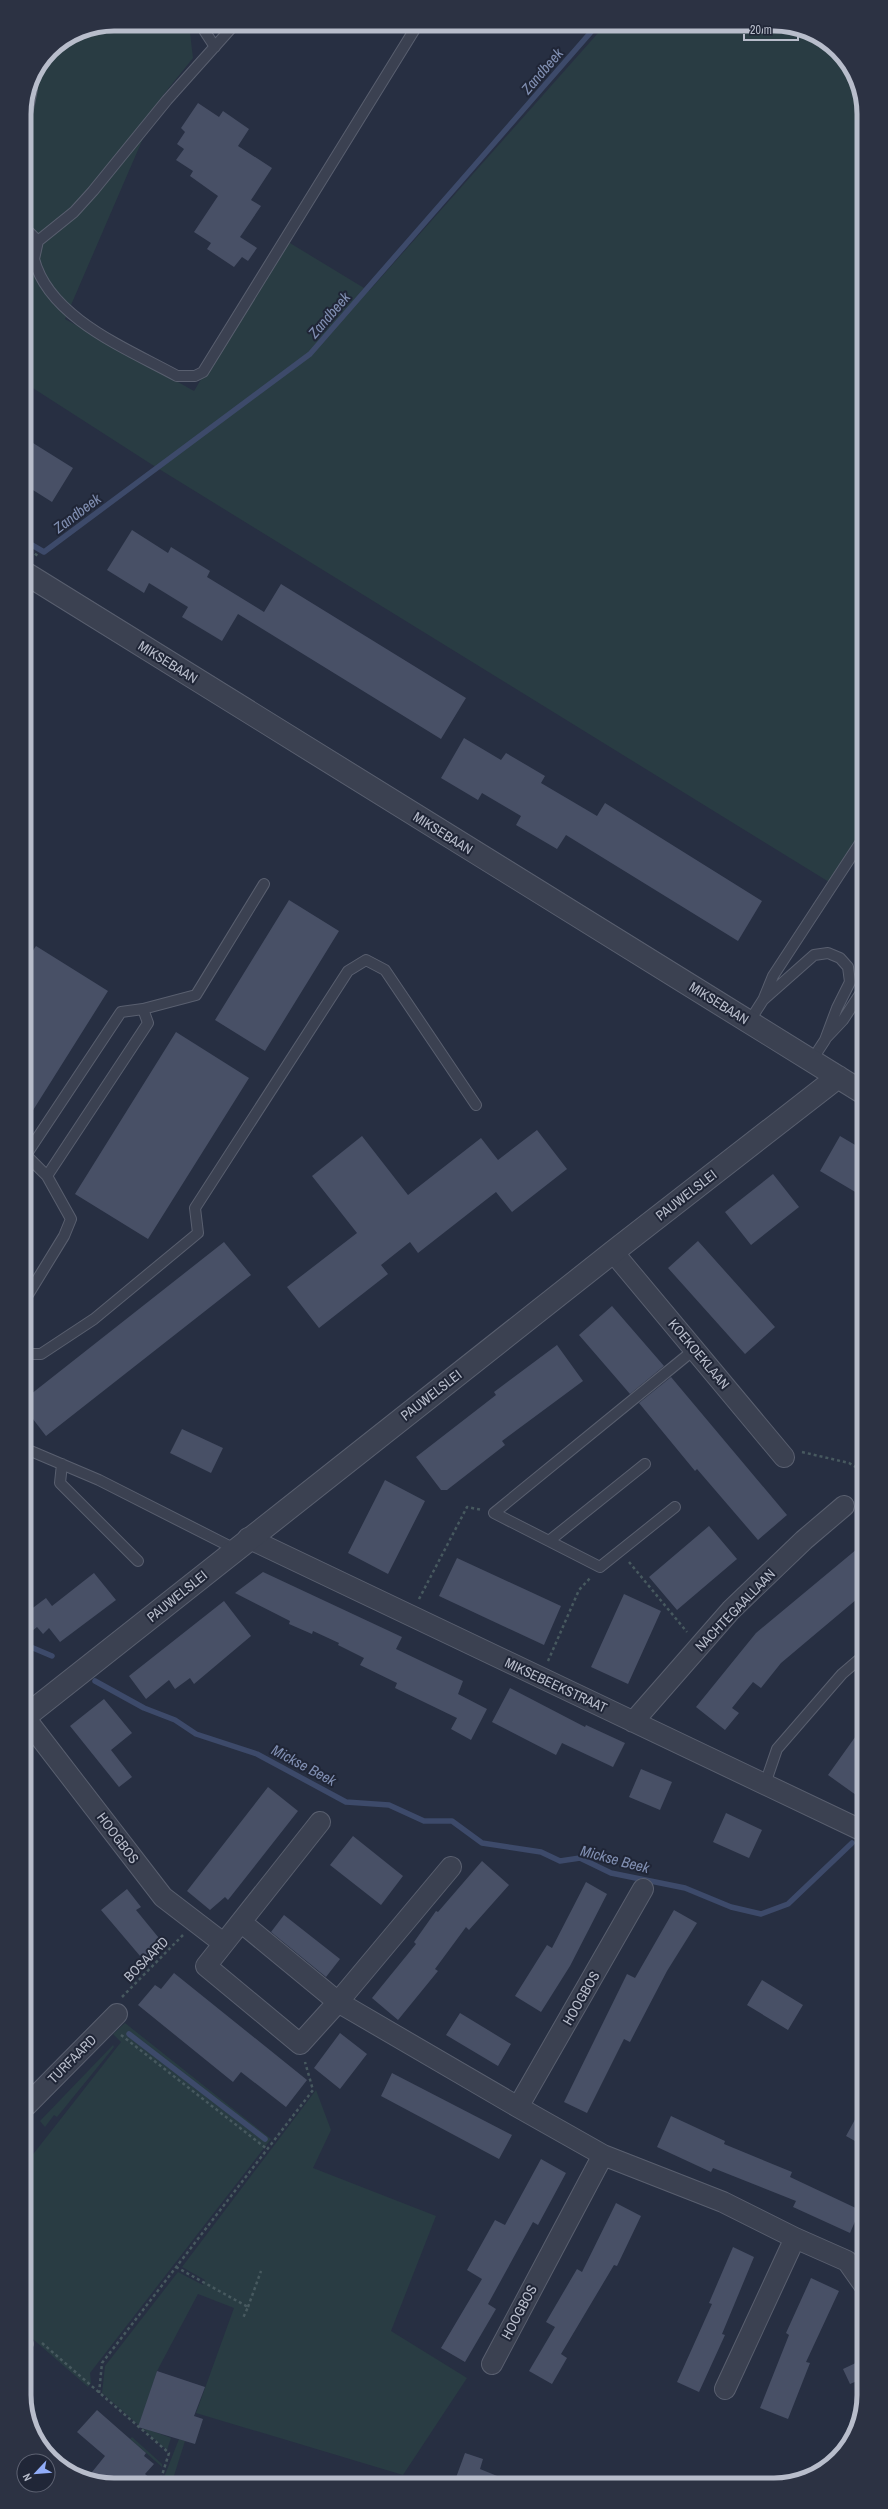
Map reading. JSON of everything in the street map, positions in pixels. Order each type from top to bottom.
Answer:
[{"type":"street","name":"MIKSEBAAN","points":[[31,577],[857,1089]]},
{"type":"street","name":"PAUWELSLEI","points":[[31,1712],[613,1252],[838,1077]]},
{"type":"street","name":"KOEKOEKLAAN","points":[[613,1252],[784,1457]]},
{"type":"street","name":"NACHTEGAALLAAN","points":[[633,1722],[736,1605],[804,1540],[844,1506]]},
{"type":"street","name":"MIKSEBEEKSTRAAT","points":[[242,1544],[411,1616],[857,1827]]},
{"type":"street","name":"HOOGBOS","points":[[31,1725],[163,1897],[223,1943]]},
{"type":"street","points":[[320,1822],[206,1966],[300,2044],[338,2002],[451,1867]]},
{"type":"street","name":"HOOGBOS","points":[[518,2107],[643,1889]]},
{"type":"street","points":[[241,1922],[338,2002],[518,2107],[604,2155],[723,2202],[795,2238],[847,2261],[857,2275]]},
{"type":"street","name":"TURFAARD","points":[[31,2101],[112,2019]]},
{"type":"street","name":"HOOGBOS","points":[[492,2364],[604,2155]]},
{"type":"street","points":[[726,2389],[795,2238]]},
{"type":"lane","points":[[204,31],[214,47]]},
{"type":"lane","points":[[229,31],[167,100],[93,191],[74,212],[38,241],[34,259],[37,272],[61,306],[76,318],[177,376],[195,376],[203,372],[414,31]]},
{"type":"lane","points":[[31,234],[38,241]]},
{"type":"lane","points":[[31,263],[34,259]]},
{"type":"lane","points":[[749,1022],[763,1000],[773,976],[857,848]]},
{"type":"lane","points":[[31,1147],[121,1012],[143,1009],[196,995],[264,884]]},
{"type":"lane","points":[[763,1000],[814,955],[828,953],[840,958],[848,967],[850,982],[837,1008],[825,1040]]},
{"type":"lane","points":[[31,1354],[41,1354],[94,1319],[198,1233],[195,1208],[348,971],[366,960],[385,970],[476,1105]]},
{"type":"lane","points":[[812,1060],[825,1040],[843,1020],[857,999]]},
{"type":"lane","points":[[47,1176],[148,1023],[143,1009]]},
{"type":"lane","points":[[31,1160],[47,1176],[71,1219],[64,1236],[31,1290]]},
{"type":"lane","points":[[675,1507],[600,1567],[494,1513],[695,1350]]},
{"type":"lane","points":[[31,1451],[242,1544]]},
{"type":"lane","points":[[62,1464],[60,1483],[138,1560]]},
{"type":"lane","points":[[549,1541],[645,1464]]},
{"type":"lane","points":[[765,1784],[777,1749],[842,1674],[857,1661]]},
{"type":"path","points":[[784,1457],[804,1451],[850,1463],[857,1467]]},
{"type":"path","points":[[411,1616],[467,1507],[494,1513]]},
{"type":"path","points":[[620,1551],[699,1646]]},
{"type":"path","points":[[541,1678],[579,1590],[600,1567]]},
{"type":"path","name":"BOSAARD","points":[[112,2019],[122,1997],[196,1922]]},
{"type":"path","points":[[112,2019],[268,2149]]},
{"type":"path","points":[[99,2393],[102,2363],[313,2090],[300,2044]]},
{"type":"path","points":[[176,2267],[248,2307]]},
{"type":"path","points":[[243,2318],[261,2271]]},
{"type":"path","points":[[31,2344],[41,2342],[169,2453],[161,2478]]},
{"type":"shaded area","points":[[190,31],[193,58],[160,99],[65,319],[194,391],[285,240],[369,291],[600,31],[780,31],[806,37],[816,42],[833,55],[846,72],[854,92],[857,114],[857,837],[829,882],[151,464],[31,387],[31,108],[37,82],[42,72],[59,51],[72,42],[82,37],[103,32]]},
{"type":"shaded area","points":[[125,2023],[271,2139],[90,2373],[91,2383],[88,2387],[31,2337],[31,2157],[121,2042],[113,2034]]},
{"type":"shaded area","points":[[113,2045],[114,2047],[57,2117],[54,2115],[45,2127],[40,2121]]},
{"type":"shaded area","points":[[316,2090],[331,2130],[313,2168],[436,2216],[391,2331],[467,2378],[403,2475],[196,2413],[234,2308],[198,2294],[157,2371],[139,2426],[102,2393],[105,2366],[178,2272],[203,2285],[205,2280],[182,2267]]},
{"type":"shaded area","points":[[140,2426],[171,2438],[167,2450]]},
{"type":"shaded area","points":[[132,2437],[162,2464],[162,2467],[130,2439]]},
{"type":"shaded area","points":[[179,2439],[185,2441],[173,2478],[164,2478]]},
{"type":"building","points":[[198,103],[219,117],[223,111],[249,129],[238,146],[272,168],[251,200],[261,206],[240,237],[257,248],[248,261],[242,257],[234,267],[207,249],[211,243],[194,232],[218,196],[190,176],[193,171],[176,160],[184,149],[177,144],[185,132],[181,128]]},
{"type":"building","points":[[31,442],[73,468],[52,502],[31,489]]},
{"type":"building","points":[[132,530],[168,553],[171,547],[210,571],[207,577],[264,612],[281,584],[466,698],[441,739],[238,614],[222,641],[182,617],[188,607],[149,583],[144,593],[107,570]]},
{"type":"building","points":[[464,738],[501,760],[506,753],[545,776],[541,783],[597,816],[605,803],[762,901],[738,941],[566,835],[557,849],[516,825],[521,816],[482,793],[478,800],[441,778]]},
{"type":"building","points":[[289,900],[339,931],[265,1051],[215,1020]]},
{"type":"building","points":[[36,946],[108,991],[31,1113],[31,953]]},
{"type":"building","points":[[176,1032],[249,1078],[148,1239],[75,1194]]},
{"type":"building","points":[[537,1130],[567,1169],[512,1212],[496,1192],[418,1253],[410,1242],[381,1265],[388,1274],[319,1328],[287,1287],[357,1233],[312,1176],[362,1136],[408,1195],[481,1138],[498,1160]]},
{"type":"building","points":[[840,1136],[857,1146],[857,1193],[820,1171]]},
{"type":"building","points":[[773,1174],[799,1207],[751,1245],[725,1212]]},
{"type":"building","points":[[698,1241],[775,1327],[745,1354],[668,1268]]},
{"type":"building","points":[[224,1242],[251,1275],[46,1436],[31,1416],[31,1394]]},
{"type":"building","points":[[612,1306],[664,1366],[630,1394],[579,1335]]},
{"type":"building","points":[[557,1345],[583,1381],[502,1441],[505,1445],[447,1490],[441,1490],[416,1457],[496,1395],[494,1392]]},
{"type":"building","points":[[671,1377],[787,1515],[758,1540],[697,1469],[695,1471],[639,1403]]},
{"type":"building","points":[[182,1429],[223,1448],[211,1473],[170,1453]]},
{"type":"building","points":[[385,1480],[425,1501],[388,1574],[348,1553]]},
{"type":"building","points":[[709,1526],[737,1559],[677,1610],[649,1577]]},
{"type":"building","points":[[857,1549],[857,1599],[781,1663],[761,1688],[753,1682],[732,1708],[739,1713],[725,1730],[696,1707],[756,1633]]},
{"type":"building","points":[[457,1558],[561,1606],[544,1645],[439,1596]]},
{"type":"building","points":[[263,1572],[402,1637],[396,1649],[463,1681],[458,1694],[487,1709],[471,1740],[451,1729],[457,1718],[395,1688],[397,1683],[360,1665],[364,1658],[338,1645],[339,1643],[313,1631],[312,1634],[289,1624],[290,1621],[235,1593]]},
{"type":"building","points":[[94,1573],[116,1600],[60,1642],[49,1628],[43,1634],[37,1627],[31,1632],[31,1609],[46,1598],[52,1606]]},
{"type":"building","points":[[624,1594],[661,1611],[628,1684],[591,1667]]},
{"type":"building","points":[[224,1601],[251,1636],[194,1684],[190,1678],[175,1689],[169,1680],[146,1699],[129,1676]]},
{"type":"building","points":[[510,1688],[585,1727],[586,1725],[625,1743],[613,1767],[562,1743],[556,1755],[492,1722]]},
{"type":"building","points":[[104,1699],[132,1733],[111,1750],[132,1777],[119,1787],[70,1726]]},
{"type":"building","points":[[857,1734],[857,1796],[828,1775]]},
{"type":"building","points":[[641,1769],[672,1782],[660,1810],[629,1797]]},
{"type":"building","points":[[268,1787],[298,1811],[228,1900],[225,1897],[210,1910],[187,1891]]},
{"type":"building","points":[[726,1813],[762,1830],[749,1858],[713,1842]]},
{"type":"building","points":[[353,1836],[403,1876],[381,1905],[330,1865]]},
{"type":"building","points":[[482,1861],[509,1885],[469,1930],[466,1927],[435,1969],[438,1971],[398,2020],[372,1998],[416,1944],[414,1942],[436,1911],[438,1912]]},
{"type":"building","points":[[586,1882],[607,1894],[570,1966],[541,2012],[515,1996],[547,1945],[552,1948]]},
{"type":"building","points":[[127,1889],[141,1907],[136,1910],[163,1943],[163,1949],[146,1963],[101,1910]]},
{"type":"building","points":[[674,1910],[697,1923],[667,1971],[630,2042],[624,2039],[587,2113],[564,2102],[627,1974],[635,1978]]},
{"type":"building","points":[[284,1915],[340,1959],[326,1977],[271,1932]]},
{"type":"building","points":[[174,1973],[307,2080],[286,2107],[241,2072],[233,2082],[138,2005],[155,1985],[161,1989]]},
{"type":"building","points":[[762,1980],[803,2005],[788,2030],[747,2005]]},
{"type":"building","points":[[460,2013],[511,2044],[498,2066],[446,2035]]},
{"type":"building","points":[[340,2033],[367,2054],[340,2089],[314,2068]]},
{"type":"building","points":[[392,2073],[512,2135],[499,2159],[381,2096]]},
{"type":"building","points":[[671,2116],[725,2141],[724,2144],[792,2172],[790,2177],[857,2209],[857,2217],[850,2233],[793,2207],[796,2201],[713,2168],[711,2172],[657,2147]]},
{"type":"building","points":[[857,2116],[857,2142],[846,2136]]},
{"type":"building","points":[[541,2159],[566,2173],[538,2225],[533,2222],[488,2304],[496,2309],[465,2362],[441,2348],[482,2279],[467,2270],[495,2220],[505,2225]]},
{"type":"building","points":[[616,2203],[641,2216],[617,2266],[614,2265],[561,2354],[567,2358],[552,2384],[529,2371],[555,2327],[546,2322],[577,2269],[582,2272]]},
{"type":"building","points":[[733,2247],[754,2257],[722,2334],[725,2335],[699,2392],[677,2382],[712,2304],[709,2303]]},
{"type":"building","points":[[811,2278],[839,2291],[806,2362],[810,2363],[788,2419],[760,2408],[789,2335],[786,2333]]},
{"type":"building","points":[[857,2362],[857,2381],[850,2384],[843,2369]]},
{"type":"building","points":[[157,2371],[205,2387],[194,2416],[203,2419],[195,2444],[138,2427]]},
{"type":"building","points":[[97,2410],[146,2453],[144,2456],[154,2464],[145,2474],[150,2478],[108,2478],[90,2474],[105,2456],[77,2432]]},
{"type":"building","points":[[465,2453],[483,2459],[480,2469],[502,2478],[456,2478]]},
{"type":"waterway","name":"Zandbeek","points":[[31,544],[44,552],[310,354],[592,31]]},
{"type":"waterway","name":"Mickse Beek","points":[[31,1647],[52,1656]]},
{"type":"waterway","name":"Mickse Beek","points":[[95,1681],[144,1708],[175,1720],[196,1734],[257,1754],[346,1802],[389,1805],[424,1821],[452,1821],[482,1843],[541,1852],[560,1861],[580,1858],[611,1873],[685,1888],[731,1907],[761,1914],[788,1904],[852,1843]]},
{"type":"waterway","points":[[129,2034],[265,2139]]}]
